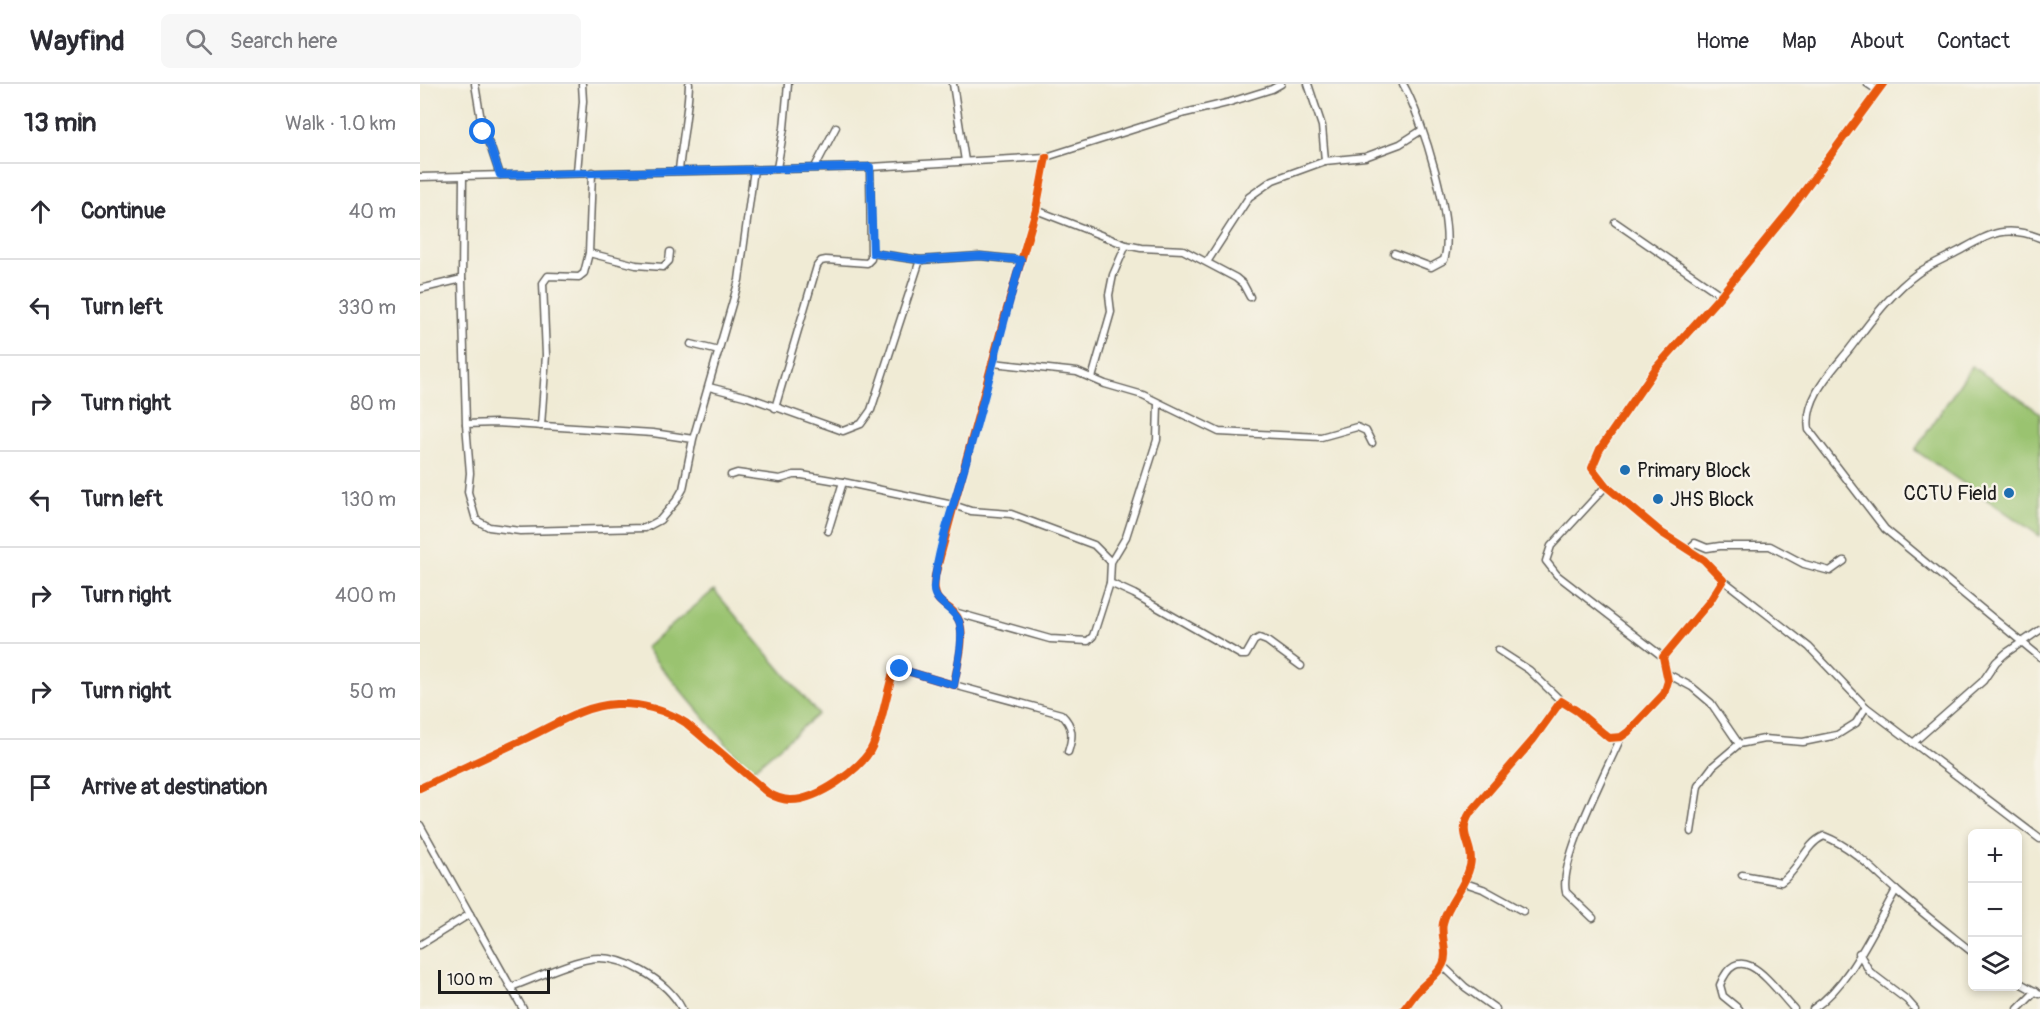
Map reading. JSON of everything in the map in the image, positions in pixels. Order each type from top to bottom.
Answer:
[{"type":"street","points":[[475,84],[483,132],[500,175]]},
{"type":"street","points":[[577,172],[583,101],[582,84]]},
{"type":"street","points":[[679,170],[688,114],[690,84]]},
{"type":"street","points":[[777,168],[788,84]]},
{"type":"street","points":[[953,84],[966,161]]},
{"type":"street","points":[[420,177],[870,167],[1046,157],[1185,113],[1227,103],[1281,84]]},
{"type":"street","points":[[1308,84],[1322,126],[1325,161]]},
{"type":"street","points":[[1394,252],[1431,267],[1444,260],[1448,248],[1445,210],[1422,130],[1403,84]]},
{"type":"street","points":[[1868,84],[1877,90]]},
{"type":"street","points":[[1883,84],[1791,209],[1721,295],[1656,368],[1599,449],[1592,468],[1606,486],[1662,533],[1704,560],[1723,580],[1809,647],[1866,707],[2040,839]]},
{"type":"street","points":[[815,167],[836,127]]},
{"type":"street","points":[[1208,262],[1249,197],[1274,180],[1325,161],[1365,157],[1400,144],[1422,130]]},
{"type":"street","points":[[954,685],[961,636],[960,622],[953,612],[936,597],[935,576],[1036,210],[1046,157]]},
{"type":"street","points":[[775,408],[820,261],[867,262],[871,259],[873,253],[870,167]]},
{"type":"street","points":[[463,176],[462,279],[466,424],[470,472],[468,492],[476,519],[489,527],[520,531],[645,528],[660,520],[683,489],[693,439],[739,280],[754,169]]},
{"type":"street","points":[[541,426],[546,355],[543,283],[548,276],[579,277],[584,273],[589,253],[592,172]]},
{"type":"street","points":[[1036,210],[1126,244],[1141,248],[1183,250],[1236,278],[1243,284],[1250,297]]},
{"type":"street","points":[[1615,222],[1721,295]]},
{"type":"street","points":[[2040,238],[2021,230],[2002,231],[1981,239],[1919,273],[1888,300],[1832,370],[1819,389],[1809,409],[1807,419],[1809,430],[1885,529],[2020,643],[2040,657]]},
{"type":"street","points":[[1092,378],[1111,312],[1109,295],[1113,274],[1126,244]]},
{"type":"street","points":[[589,253],[636,265],[663,267],[667,264],[670,252]]},
{"type":"street","points":[[873,253],[920,260],[980,256],[1021,260]]},
{"type":"street","points":[[709,387],[748,397],[843,431],[861,424],[871,410],[920,260]]},
{"type":"street","points":[[420,289],[462,279]]},
{"type":"street","points":[[691,344],[719,351]]},
{"type":"street","points":[[993,363],[1077,372],[1143,395],[1220,432],[1321,437],[1357,427],[1366,431],[1372,443]]},
{"type":"street","points":[[953,612],[1050,639],[1088,641],[1093,636],[1110,584],[1111,562],[1126,537],[1157,440],[1158,403]]},
{"type":"street","points":[[466,424],[496,423],[653,433],[693,439]]},
{"type":"street","points":[[731,475],[737,473],[780,479],[802,475],[953,505],[971,511],[1011,514],[1094,545],[1111,562]]},
{"type":"street","points":[[828,531],[843,482]]},
{"type":"street","points":[[1593,918],[1566,892],[1564,884],[1570,853],[1621,737],[1645,716],[1667,688],[1663,657],[1557,575],[1546,561],[1551,546],[1606,486]]},
{"type":"street","points":[[1688,550],[1695,543],[1707,549],[1720,546],[1770,546],[1804,564],[1830,572],[1844,561]]},
{"type":"street","points":[[1663,657],[1710,601],[1723,580]]},
{"type":"street","points":[[1110,584],[1134,594],[1241,655],[1246,655],[1254,641],[1259,638],[1267,641],[1301,666]]},
{"type":"street","points":[[1913,743],[1983,681],[1996,662],[2040,630]]},
{"type":"street","points":[[1498,650],[1529,670],[1561,701],[1609,738],[1621,737]]},
{"type":"street","points":[[420,788],[565,720],[593,708],[615,704],[637,706],[674,715],[768,793],[778,799],[792,801],[824,790],[853,771],[864,759],[872,747],[893,673],[900,669],[1061,714],[1067,719],[1072,732],[1068,752]]},
{"type":"street","points":[[1666,673],[1692,687],[1711,703],[1739,744]]},
{"type":"street","points":[[1404,1009],[1443,966],[1445,959],[1443,922],[1466,883],[1471,858],[1464,837],[1466,820],[1533,740],[1561,701]]},
{"type":"street","points":[[1691,832],[1698,786],[1713,766],[1739,744],[1764,739],[1803,742],[1837,735],[1856,723],[1866,707]]},
{"type":"street","points":[[420,825],[511,987],[520,1008]]},
{"type":"street","points":[[1742,875],[1781,882],[1792,874],[1815,840],[1824,836],[1834,840],[1875,869],[1896,890],[1968,949]]},
{"type":"street","points":[[1466,883],[1483,889],[1523,911]]},
{"type":"street","points":[[1813,1009],[1837,988],[1896,890]]},
{"type":"street","points":[[420,945],[470,914]]},
{"type":"street","points":[[1859,953],[1870,972],[1908,1000],[1915,1009]]},
{"type":"street","points":[[511,987],[589,959],[604,958],[628,965],[660,981],[677,998],[682,1009]]},
{"type":"street","points":[[1738,1009],[1723,996],[1720,985],[1724,975],[1736,964],[1747,963],[1756,968],[1794,1009]]},
{"type":"street","points":[[1443,966],[1465,987],[1496,1009]]},
{"type":"street","points":[[2018,1009],[2038,992],[2022,984]]},
{"type":"green space","name":"CCTU Field","points":[[1972,366],[2040,413],[2040,536],[1915,450]]},
{"type":"green space","points":[[714,590],[818,714],[750,772],[645,648]]},
{"type":"cycle path","points":[[1404,1009],[1416,993],[1441,968],[1445,960],[1443,933],[1445,915],[1468,874],[1470,866],[1470,852],[1465,834],[1466,821],[1470,813],[1533,740],[1561,701],[1577,711],[1609,738],[1621,737],[1628,732],[1664,694],[1668,681],[1663,657],[1710,601],[1723,580],[1704,560],[1662,533],[1606,486],[1592,468],[1600,449],[1656,368],[1721,295],[1791,209],[1883,84]]},
{"type":"cycle path","points":[[420,788],[582,711],[604,705],[625,704],[652,708],[678,718],[768,793],[784,799],[801,799],[838,782],[868,754],[876,736],[893,673],[900,669],[954,685],[961,646],[960,623],[936,595],[935,576],[1003,322],[1036,210],[1046,157]]},
{"type":"place","name":"Primary Block","points":[[1625,470]]},
{"type":"place","name":"CCTU Field","points":[[2009,493]]},
{"type":"place","name":"JHS Block","points":[[1658,499]]},
{"type":"route","points":[[483,132],[500,175],[870,167],[873,253],[920,260],[980,256],[1021,260],[935,576],[936,597],[953,612],[960,622],[961,636],[954,685],[900,669]]}]
